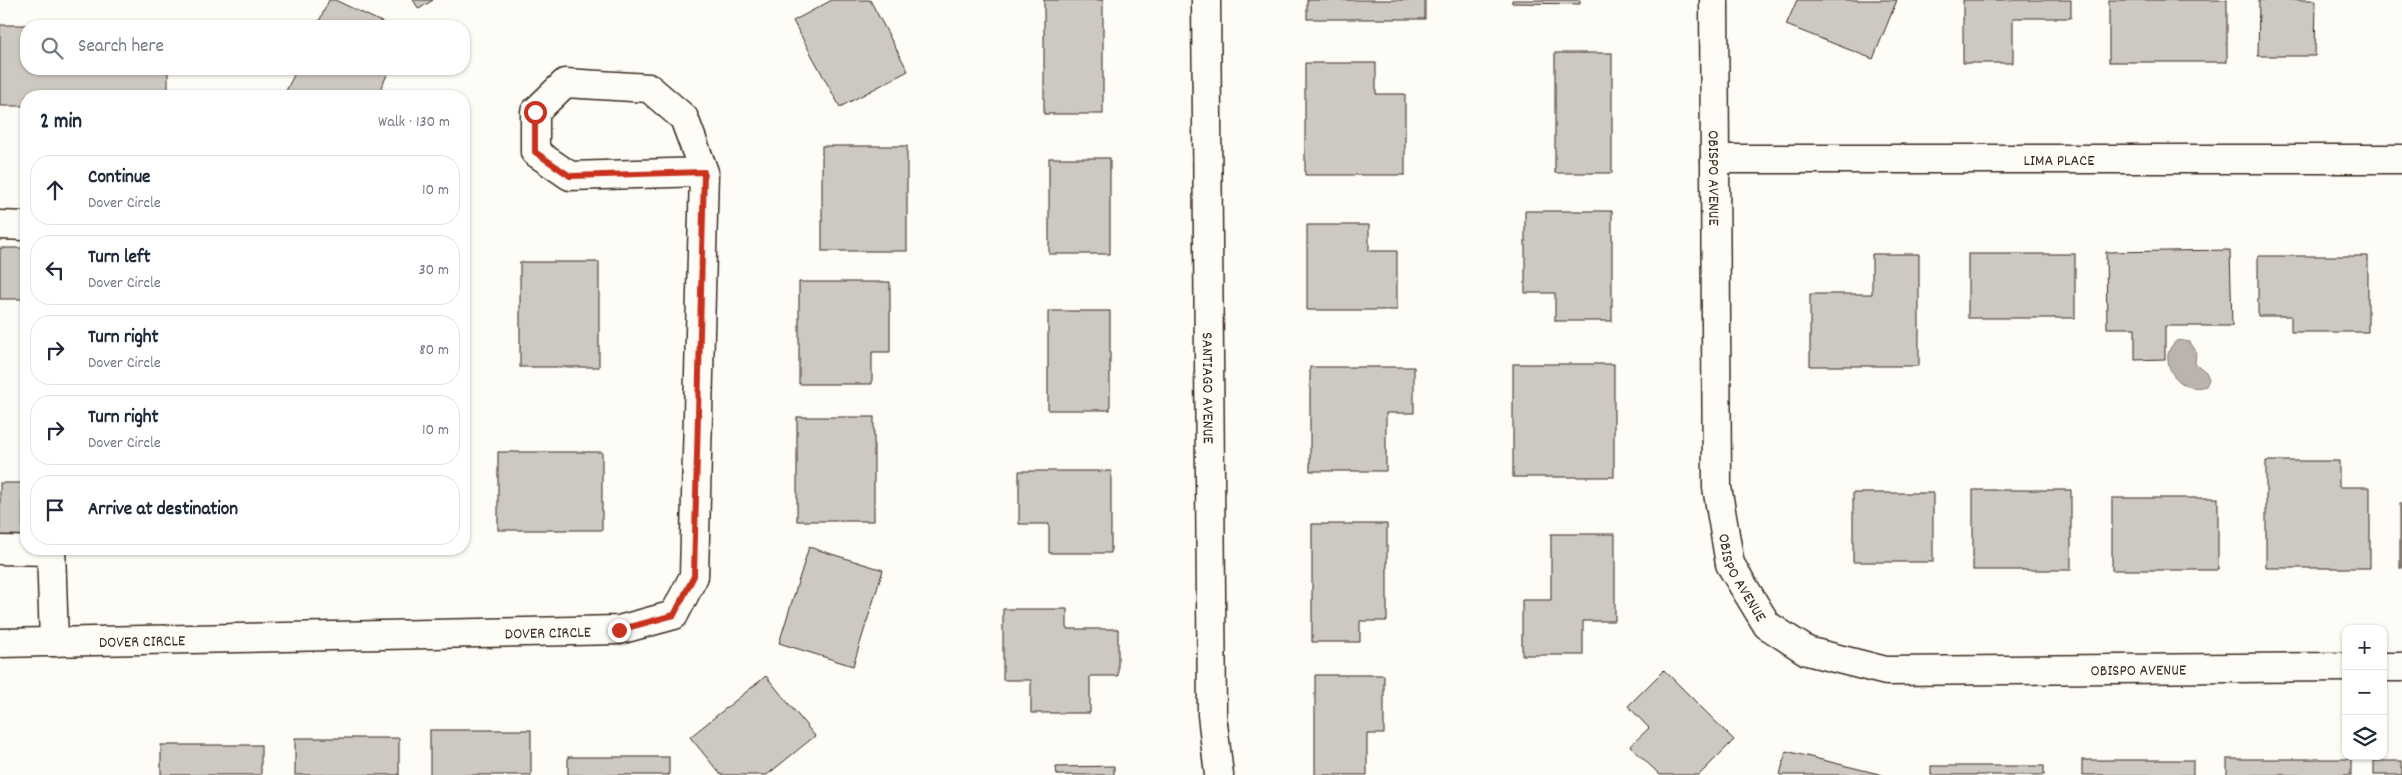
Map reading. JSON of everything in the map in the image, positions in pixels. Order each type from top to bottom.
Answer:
[{"type":"street","name":"SANTIAGO AVENUE","points":[[1206,0],[1212,715],[1219,775]]},
{"type":"street","name":"OBISPO AVENUE","points":[[1714,0],[1716,487],[1730,564],[1767,625],[1807,651],[1886,671],[2342,667]]},
{"type":"street","name":"DOVER CIRCLE","points":[[0,643],[619,630],[674,615],[694,576],[704,172],[684,118],[649,88],[565,83],[535,112],[535,152],[570,176],[704,172]]},
{"type":"street","name":"LIMA PLACE","points":[[1715,160],[2402,159]]},
{"type":"street","points":[[0,226],[20,226]]},
{"type":"street","points":[[0,550],[20,550]]},
{"type":"street","points":[[51,555],[54,642]]},
{"type":"street","points":[[2387,667],[2402,667]]},
{"type":"shaded area","points":[[2178,340],[2190,342],[2196,351],[2195,363],[2206,372],[2209,379],[2206,386],[2195,388],[2186,385],[2178,380],[2172,372],[2168,364],[2168,355],[2171,347]]},
{"type":"building","points":[[329,0],[335,0],[377,20],[320,20]]},
{"type":"building","points":[[413,0],[433,0],[419,9]]},
{"type":"building","points":[[832,0],[870,0],[908,71],[840,107],[793,21]]},
{"type":"building","points":[[1044,0],[1103,0],[1103,114],[1044,114]]},
{"type":"building","points":[[1307,0],[1425,0],[1425,19],[1307,19]]},
{"type":"building","points":[[1512,0],[1580,0],[1580,4],[1512,3]]},
{"type":"building","points":[[1797,0],[1897,0],[1873,59],[1786,25]]},
{"type":"building","points":[[1963,0],[2071,0],[2071,18],[2013,18],[2013,63],[1963,63]]},
{"type":"building","points":[[2109,0],[2227,0],[2227,62],[2109,62]]},
{"type":"building","points":[[2259,0],[2316,0],[2315,56],[2258,56]]},
{"type":"building","points":[[0,25],[20,25],[20,75],[168,75],[168,90],[20,90],[20,106],[0,106]]},
{"type":"building","points":[[1555,53],[1612,53],[1612,173],[1555,173]]},
{"type":"building","points":[[1305,63],[1376,63],[1376,94],[1405,94],[1405,175],[1305,175]]},
{"type":"building","points":[[294,75],[387,75],[380,90],[286,90]]},
{"type":"building","points":[[822,146],[907,146],[907,251],[822,251]]},
{"type":"building","points":[[1049,158],[1110,158],[1110,254],[1049,254]]},
{"type":"building","points":[[1525,211],[1612,211],[1612,321],[1555,321],[1555,293],[1525,293]]},
{"type":"building","points":[[1307,225],[1369,225],[1369,251],[1397,251],[1397,310],[1307,310]]},
{"type":"building","points":[[0,248],[20,248],[20,299],[0,299]]},
{"type":"building","points":[[2230,250],[2232,326],[2165,326],[2165,359],[2135,360],[2135,328],[2107,328],[2106,252]]},
{"type":"building","points":[[1872,254],[1919,254],[1919,366],[1810,366],[1810,294],[1872,294]]},
{"type":"building","points":[[1968,254],[2075,254],[2075,318],[1968,318]]},
{"type":"building","points":[[2258,256],[2368,256],[2368,332],[2291,332],[2291,316],[2258,316]]},
{"type":"building","points":[[520,262],[599,262],[599,367],[520,367]]},
{"type":"building","points":[[799,282],[890,282],[890,352],[872,352],[872,384],[799,384]]},
{"type":"building","points":[[1048,311],[1110,311],[1110,410],[1048,410]]},
{"type":"building","points":[[1513,364],[1614,364],[1614,477],[1513,477]]},
{"type":"building","points":[[1310,367],[1414,367],[1414,413],[1386,413],[1386,471],[1310,471]]},
{"type":"building","points":[[797,417],[874,417],[874,521],[797,521]]},
{"type":"building","points":[[498,452],[602,452],[602,530],[498,530]]},
{"type":"building","points":[[2266,461],[2339,461],[2339,487],[2370,487],[2370,568],[2266,568]]},
{"type":"building","points":[[1019,471],[1111,471],[1111,553],[1049,553],[1049,524],[1019,524]]},
{"type":"building","points":[[0,483],[20,483],[20,538],[0,538]]},
{"type":"building","points":[[1973,490],[2071,490],[2071,570],[1973,570]]},
{"type":"building","points":[[1853,493],[1933,493],[1933,562],[1853,562]]},
{"type":"building","points":[[2112,498],[2218,498],[2218,570],[2112,570]]},
{"type":"building","points":[[2400,503],[2402,503],[2402,568],[2400,568]]},
{"type":"building","points":[[1312,524],[1387,524],[1387,621],[1360,621],[1360,642],[1312,642]]},
{"type":"building","points":[[1551,534],[1615,534],[1615,621],[1583,621],[1583,655],[1522,655],[1522,600],[1551,600]]},
{"type":"building","points":[[809,547],[883,570],[853,666],[779,643]]},
{"type":"building","points":[[1003,609],[1067,609],[1067,629],[1118,629],[1118,676],[1090,676],[1090,713],[1031,713],[1031,680],[1003,680]]},
{"type":"building","points":[[1664,670],[1734,740],[1699,775],[1660,775],[1630,746],[1649,728],[1628,706]]},
{"type":"building","points":[[1315,675],[1384,675],[1384,734],[1367,734],[1367,775],[1315,775]]},
{"type":"building","points":[[766,676],[815,736],[767,775],[721,775],[690,737]]},
{"type":"building","points":[[430,730],[531,730],[531,775],[430,775]]},
{"type":"building","points":[[295,738],[399,738],[399,775],[295,775]]},
{"type":"building","points":[[161,745],[261,745],[261,775],[161,775]]},
{"type":"building","points":[[1786,751],[1883,775],[1780,775]]},
{"type":"building","points":[[568,757],[669,757],[669,775],[568,775]]},
{"type":"building","points":[[2227,759],[2351,760],[2351,775],[2227,775]]},
{"type":"building","points":[[2082,760],[2193,760],[2193,775],[2082,775]]},
{"type":"building","points":[[2374,761],[2402,761],[2402,775],[2374,775]]},
{"type":"building","points":[[1114,766],[1114,775],[1057,775],[1056,767]]},
{"type":"building","points":[[1931,766],[2044,766],[2044,775],[1931,775]]},
{"type":"route","points":[[535,112],[535,152],[570,176],[704,172],[694,576],[674,615],[619,630]]}]
